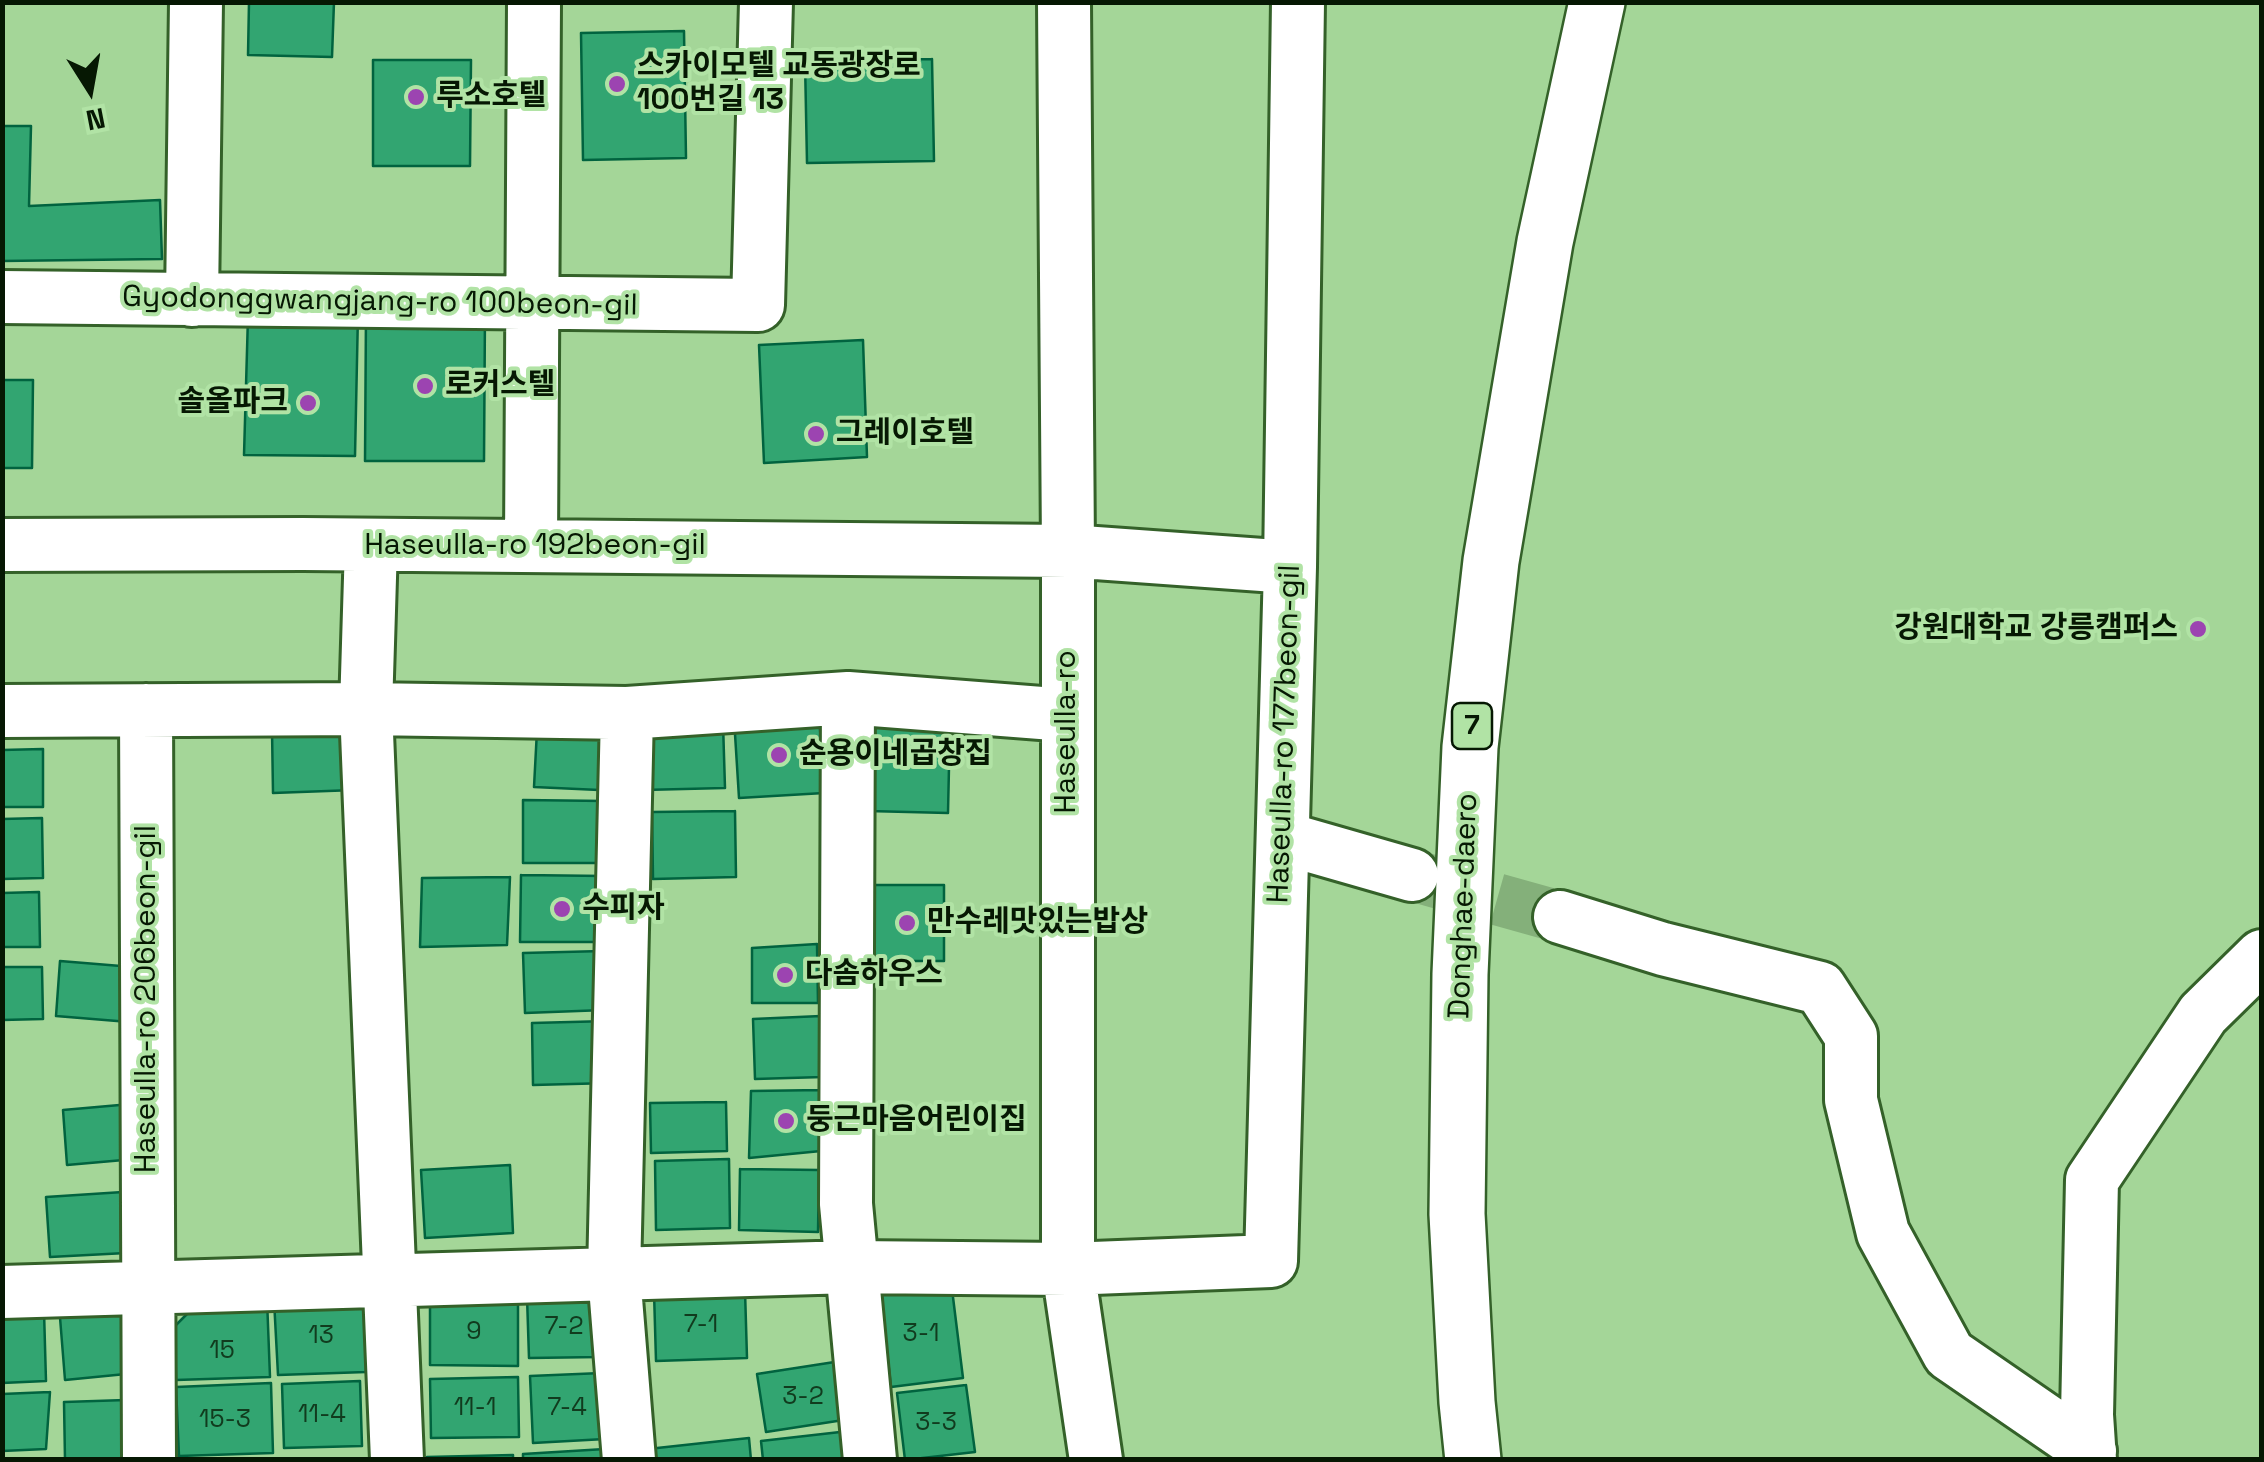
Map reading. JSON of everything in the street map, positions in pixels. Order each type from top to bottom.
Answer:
[{"type":"main road","name":"Donghae-daero","points":[[1474,1460],[1457,1214],[1460,974],[1470,747],[1492,561],[1545,242],[1597,2]]},
{"type":"street","points":[[192,300],[196,2]]},
{"type":"street","points":[[531,545],[534,2]]},
{"type":"street","name":"Gyodonggwangjang-ro 100beon-gil","points":[[2,297],[758,305],[766,2]]},
{"type":"street","name":"Haseulla-ro","points":[[1064,2],[1068,1269],[1096,1460]]},
{"type":"street","name":"Haseulla-ro 177beon-gil","points":[[1068,1269],[1271,1262],[1290,567],[1298,2]]},
{"type":"street","points":[[372,544],[366,709],[396,1460]]},
{"type":"street","name":"Haseulla-ro 192beon-gil","points":[[2,545],[372,544],[1068,551],[1290,567]]},
{"type":"street","points":[[2,711],[627,712],[848,698],[1067,715]]},
{"type":"street","points":[[848,698],[846,1204],[870,1460]]},
{"type":"street","name":"Haseulla-ro 206beon-gil","points":[[146,710],[148,1460]]},
{"type":"street","points":[[627,712],[614,1274],[630,1460]]},
{"type":"street","points":[[1282,838],[1412,875]]},
{"type":"street","points":[[1560,917],[1664,949],[1820,988],[1851,1036],[1851,1100],[1883,1233],[1949,1354],[2090,1455]]},
{"type":"street","points":[[2090,1455],[2087,1415],[2092,1180],[2203,1014],[2262,956]]},
{"type":"street","points":[[2,1292],[851,1267],[1068,1269]]},
{"type":"building","points":[[249,2],[334,2],[332,57],[248,55]]},
{"type":"building","points":[[684,31],[686,158],[583,160],[581,33]]},
{"type":"building","points":[[932,59],[934,161],[807,163],[805,61]]},
{"type":"building","points":[[373,60],[471,60],[470,166],[373,166]]},
{"type":"building","points":[[2,126],[31,126],[29,206],[160,200],[162,259],[2,261]]},
{"type":"building","name":"로커스텔","points":[[366,311],[485,311],[484,461],[365,461]]},
{"type":"building","points":[[358,313],[355,456],[244,455],[248,316]]},
{"type":"building","points":[[863,340],[867,457],[764,463],[759,345]]},
{"type":"building","points":[[2,380],[33,380],[32,468],[2,468]]},
{"type":"building","name":"순용이네곱창집","points":[[819,713],[824,793],[739,798],[734,718]]},
{"type":"building","points":[[870,719],[950,721],[948,813],[868,811]]},
{"type":"building","points":[[723,723],[725,788],[643,790],[641,726]]},
{"type":"building","points":[[353,728],[355,790],[273,793],[272,730]]},
{"type":"building","points":[[537,730],[602,733],[599,790],[534,787]]},
{"type":"building","points":[[43,749],[43,807],[2,807],[2,750]]},
{"type":"building","points":[[523,800],[605,801],[605,863],[523,863]]},
{"type":"building","points":[[735,811],[736,877],[653,879],[652,812]]},
{"type":"building","points":[[42,818],[43,878],[2,879],[2,819]]},
{"type":"building","name":"수피자","points":[[521,875],[605,876],[604,942],[520,942]]},
{"type":"building","points":[[510,877],[507,945],[420,947],[422,878]]},
{"type":"building","name":"만수레맛있는밥상","points":[[870,885],[944,885],[944,961],[871,961]]},
{"type":"building","points":[[39,892],[40,947],[2,947],[2,893]]},
{"type":"building","name":"다솜하우스","points":[[817,944],[818,1003],[752,1003],[752,948]]},
{"type":"building","points":[[603,951],[605,1010],[525,1013],[523,953]]},
{"type":"building","points":[[60,961],[133,967],[129,1022],[56,1016]]},
{"type":"building","points":[[2,967],[42,967],[43,1019],[2,1020]]},
{"type":"building","points":[[821,1016],[823,1077],[755,1079],[753,1019]]},
{"type":"building","points":[[609,1021],[611,1083],[533,1085],[532,1023]]},
{"type":"building","name":"둥근마음어린이집","points":[[823,1090],[821,1151],[749,1158],[751,1091]]},
{"type":"building","points":[[726,1102],[727,1151],[651,1153],[650,1103]]},
{"type":"building","points":[[131,1104],[135,1159],[67,1165],[63,1110]]},
{"type":"building","points":[[729,1159],[730,1228],[656,1230],[655,1161]]},
{"type":"building","points":[[510,1165],[513,1233],[425,1238],[421,1170]]},
{"type":"building","points":[[740,1169],[819,1170],[818,1232],[739,1230]]},
{"type":"building","points":[[123,1192],[126,1253],[50,1257],[46,1197]]},
{"type":"building","points":[[951,1281],[963,1378],[891,1387],[880,1290]]},
{"type":"building","points":[[745,1290],[747,1358],[656,1361],[654,1292]]},
{"type":"building","points":[[367,1295],[366,1372],[278,1375],[274,1300]]},
{"type":"building","points":[[599,1295],[600,1357],[529,1358],[527,1297]]},
{"type":"building","points":[[430,1298],[518,1298],[518,1366],[430,1365]]},
{"type":"building","points":[[267,1299],[270,1377],[176,1380],[175,1326],[199,1302]]},
{"type":"building","points":[[59,1305],[138,1306],[136,1373],[65,1380]]},
{"type":"building","points":[[44,1311],[46,1381],[2,1383],[2,1313]]},
{"type":"building","points":[[841,1361],[850,1419],[766,1432],[757,1374]]},
{"type":"building","points":[[602,1373],[605,1439],[533,1443],[530,1376]]},
{"type":"building","points":[[518,1377],[519,1437],[431,1438],[430,1379]]},
{"type":"building","points":[[360,1381],[362,1446],[284,1448],[282,1384]]},
{"type":"building","points":[[271,1383],[273,1453],[179,1456],[176,1387]]},
{"type":"building","points":[[966,1385],[975,1452],[905,1460],[897,1393]]},
{"type":"building","points":[[50,1392],[46,1449],[2,1451],[2,1394]]},
{"type":"building","points":[[126,1400],[128,1460],[65,1460],[64,1402]]},
{"type":"building","points":[[849,1431],[852,1460],[763,1460],[761,1441]]},
{"type":"building","points":[[749,1438],[751,1460],[649,1460],[648,1449]]},
{"type":"building","points":[[605,1449],[606,1460],[523,1460],[523,1454]]},
{"type":"building","points":[[513,1455],[513,1460],[427,1460],[427,1457]]},
{"type":"tunnel","points":[[1422,878],[1560,917]]},
{"type":"place","name":"스카이모텔 교동광장로 100번길 13","points":[[617,84]]},
{"type":"place","name":"루소호텔","points":[[416,97]]},
{"type":"place","name":"로커스텔","points":[[425,386]]},
{"type":"place","name":"솔올파크","points":[[308,403]]},
{"type":"place","name":"그레이호텔","points":[[816,434]]},
{"type":"place","name":"강원대학교 강릉캠퍼스","points":[[2198,629]]},
{"type":"place","name":"순용이네곱창집","points":[[779,755]]},
{"type":"place","name":"수피자","points":[[562,909]]},
{"type":"place","name":"만수레맛있는밥상","points":[[907,923]]},
{"type":"place","name":"다솜하우스","points":[[785,975]]},
{"type":"place","name":"둥근마음어린이집","points":[[786,1121]]}]
